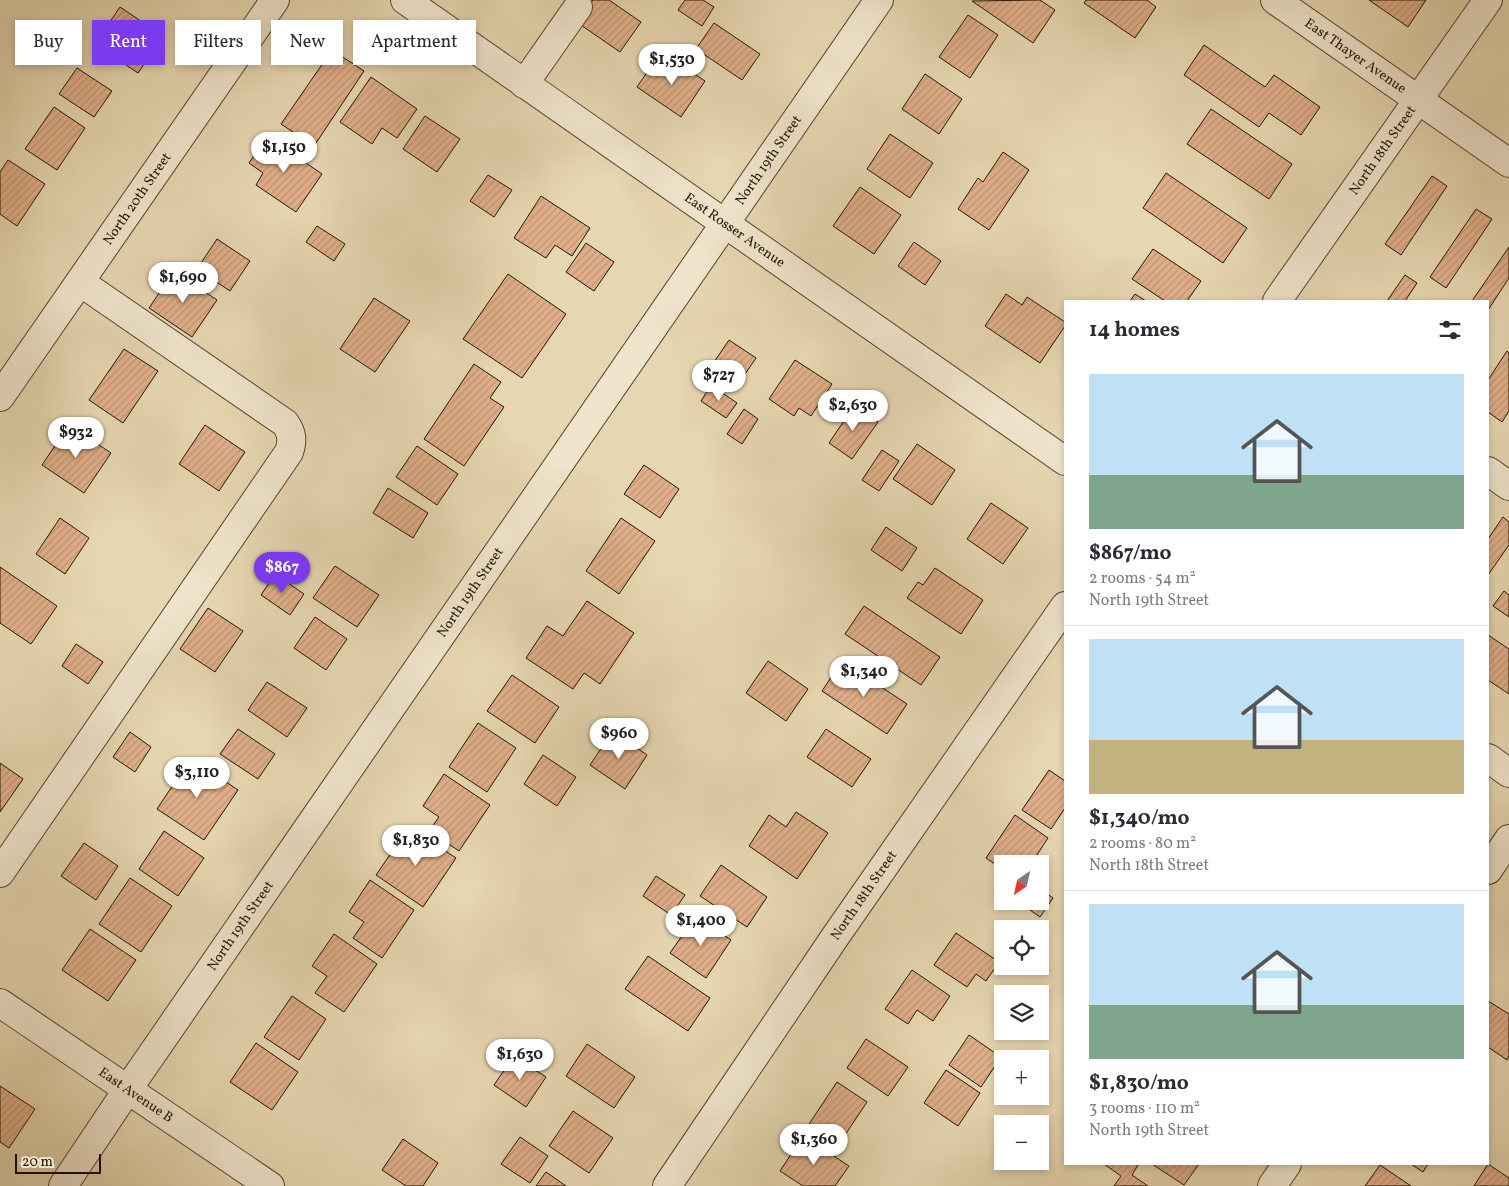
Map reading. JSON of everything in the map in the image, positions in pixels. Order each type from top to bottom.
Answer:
[{"type":"street","name":"North 20th Street","points":[[0,397],[276,0]]},
{"type":"street","name":"East Rosser Avenue","points":[[405,0],[1064,460]]},
{"type":"street","name":"North 19th Street","points":[[63,1186],[880,0]]},
{"type":"street","name":"East Thayer Avenue","points":[[1275,0],[1509,163]]},
{"type":"street","name":"North 18th Street","points":[[1278,300],[1488,0]]},
{"type":"street","points":[[524,84],[576,2]]},
{"type":"street","points":[[0,873],[284,460],[292,444],[292,436],[285,423],[80,282]]},
{"type":"street","points":[[1489,472],[1509,486]]},
{"type":"street","name":"North 18th Street","points":[[667,1186],[847,921],[1064,607]]},
{"type":"street","points":[[1489,759],[1509,773]]},
{"type":"street","points":[[1489,869],[1509,839]]},
{"type":"street","name":"East Avenue B","points":[[0,1004],[270,1186]]},
{"type":"street","points":[[1272,1186],[1286,1165]]},
{"type":"building","points":[[593,0],[609,0],[641,22],[620,52],[578,23]]},
{"type":"building","points":[[685,0],[703,0],[714,7],[702,26],[678,10]]},
{"type":"building","points":[[1040,0],[1055,10],[1033,43],[972,1]]},
{"type":"building","points":[[1086,0],[1147,0],[1156,7],[1135,38],[1084,3]]},
{"type":"building","points":[[1369,0],[1426,0],[1408,27]]},
{"type":"building","points":[[120,7],[139,20],[111,20]]},
{"type":"building","points":[[968,15],[998,35],[970,78],[939,57]]},
{"type":"building","points":[[714,23],[760,54],[742,80],[696,49]]},
{"type":"building","points":[[1204,45],[1265,87],[1274,75],[1320,107],[1301,135],[1269,113],[1259,127],[1184,75]]},
{"type":"building","points":[[343,57],[364,71],[314,146],[281,124],[322,65],[343,65]]},
{"type":"building","points":[[675,61],[705,81],[681,117],[637,87],[654,62],[668,71]]},
{"type":"building","points":[[126,65],[143,65],[138,73]]},
{"type":"building","points":[[77,68],[112,91],[94,117],[59,94]]},
{"type":"building","points":[[925,74],[962,99],[939,134],[902,109]]},
{"type":"building","points":[[371,77],[417,109],[397,138],[382,128],[372,144],[340,122]]},
{"type":"building","points":[[54,107],[85,128],[57,170],[25,149]]},
{"type":"building","points":[[1211,109],[1292,164],[1269,199],[1187,144]]},
{"type":"building","points":[[425,116],[460,139],[437,172],[403,149]]},
{"type":"building","points":[[890,134],[933,163],[910,198],[867,169]]},
{"type":"building","points":[[267,136],[322,174],[296,212],[256,185],[263,173],[249,163]]},
{"type":"building","points":[[1003,152],[1029,170],[989,230],[958,209],[978,178],[983,182]]},
{"type":"building","points":[[8,160],[45,184],[17,226],[0,214],[0,172]]},
{"type":"building","points":[[1166,173],[1247,228],[1223,263],[1143,208]]},
{"type":"building","points":[[488,175],[512,190],[494,217],[470,201]]},
{"type":"building","points":[[1432,176],[1447,186],[1401,255],[1385,244]]},
{"type":"building","points":[[860,187],[901,215],[874,254],[833,226]]},
{"type":"building","points":[[541,196],[590,228],[572,256],[555,245],[546,258],[514,238]]},
{"type":"building","points":[[1476,209],[1492,219],[1446,288],[1430,277]]},
{"type":"building","points":[[317,226],[345,244],[334,261],[306,242]]},
{"type":"building","points":[[217,239],[250,261],[230,291],[197,269]]},
{"type":"building","points":[[914,242],[941,261],[925,285],[898,266]]},
{"type":"building","points":[[586,243],[614,262],[594,291],[566,272]]},
{"type":"building","points":[[1509,247],[1509,278],[1489,308],[1489,300],[1473,300]]},
{"type":"building","points":[[1153,249],[1201,281],[1188,300],[1164,300],[1132,279]]},
{"type":"building","points":[[174,271],[217,300],[192,337],[149,308]]},
{"type":"building","points":[[508,274],[566,314],[522,378],[463,339]]},
{"type":"building","points":[[1405,275],[1417,283],[1406,300],[1388,300]]},
{"type":"building","points":[[1006,294],[1022,305],[1027,297],[1064,321],[1064,327],[1040,363],[985,326]]},
{"type":"building","points":[[1135,294],[1144,300],[1131,300]]},
{"type":"building","points":[[374,298],[410,321],[375,372],[340,349]]},
{"type":"building","points":[[729,340],[756,358],[735,389],[708,371]]},
{"type":"building","points":[[124,349],[158,371],[123,423],[89,400]]},
{"type":"building","points":[[1507,351],[1509,353],[1509,411],[1502,422],[1489,413],[1489,378]]},
{"type":"building","points":[[795,360],[832,384],[811,416],[799,408],[794,416],[769,399]]},
{"type":"building","points":[[474,364],[501,382],[490,398],[504,407],[464,466],[424,439]]},
{"type":"building","points":[[711,385],[737,403],[726,418],[701,401]]},
{"type":"building","points":[[854,406],[878,422],[852,459],[829,443]]},
{"type":"building","points":[[744,409],[758,419],[742,444],[727,434]]},
{"type":"building","points":[[69,425],[111,453],[84,493],[42,465]]},
{"type":"building","points":[[205,425],[245,452],[219,491],[179,464]]},
{"type":"building","points":[[917,444],[955,470],[932,505],[893,479]]},
{"type":"building","points":[[417,446],[458,474],[437,505],[396,477]]},
{"type":"building","points":[[882,450],[899,461],[879,491],[862,480]]},
{"type":"building","points":[[644,465],[679,489],[660,518],[624,494]]},
{"type":"building","points":[[388,488],[428,513],[413,538],[373,513]]},
{"type":"building","points":[[991,503],[1028,528],[1003,564],[967,539]]},
{"type":"building","points":[[1503,517],[1509,522],[1509,545],[1489,574],[1489,538]]},
{"type":"building","points":[[60,518],[89,538],[65,574],[36,554]]},
{"type":"building","points":[[621,518],[655,541],[619,594],[586,571]]},
{"type":"building","points":[[886,527],[917,548],[902,571],[871,550]]},
{"type":"building","points":[[335,566],[379,595],[357,627],[313,598]]},
{"type":"building","points":[[0,567],[57,606],[31,644],[0,623]]},
{"type":"building","points":[[935,568],[983,600],[961,634],[907,598],[918,582],[923,585]]},
{"type":"building","points":[[275,574],[304,594],[290,615],[261,595]]},
{"type":"building","points":[[1504,591],[1509,595],[1509,617],[1493,606]]},
{"type":"building","points":[[587,601],[634,633],[600,684],[584,673],[573,689],[526,658],[547,626],[563,636]]},
{"type":"building","points":[[864,606],[940,657],[921,685],[845,634]]},
{"type":"building","points":[[208,608],[243,631],[215,672],[180,649]]},
{"type":"building","points":[[315,617],[347,639],[326,670],[294,648]]},
{"type":"building","points":[[1489,636],[1509,649],[1509,694],[1489,681]]},
{"type":"building","points":[[76,644],[103,662],[88,684],[62,666]]},
{"type":"building","points":[[768,661],[808,689],[786,721],[746,693]]},
{"type":"building","points":[[842,661],[907,704],[887,734],[822,691]]},
{"type":"building","points":[[512,675],[559,707],[535,743],[487,711]]},
{"type":"building","points":[[267,682],[307,708],[287,737],[248,710]]},
{"type":"building","points":[[478,723],[516,748],[487,792],[449,767]]},
{"type":"building","points":[[238,729],[275,754],[258,779],[220,754]]},
{"type":"building","points":[[826,729],[871,759],[852,787],[807,757]]},
{"type":"building","points":[[613,731],[647,755],[625,789],[590,765]]},
{"type":"building","points":[[130,732],[151,747],[135,772],[113,757]]},
{"type":"building","points":[[543,755],[576,777],[557,806],[524,784]]},
{"type":"building","points":[[191,758],[238,790],[204,840],[157,809]]},
{"type":"building","points":[[0,763],[23,779],[0,812]]},
{"type":"building","points":[[1049,770],[1064,780],[1064,810],[1051,829],[1022,810]]},
{"type":"building","points":[[444,774],[490,805],[459,851],[429,831],[439,817],[423,806]]},
{"type":"building","points":[[796,812],[828,833],[797,879],[749,846],[769,815],[786,827]]},
{"type":"building","points":[[1015,815],[1048,838],[1037,855],[994,855],[994,864],[986,858]]},
{"type":"building","points":[[409,827],[456,858],[423,907],[376,875]]},
{"type":"building","points":[[164,831],[204,858],[178,896],[139,869]]},
{"type":"building","points":[[84,843],[118,866],[96,900],[61,876]]},
{"type":"building","points":[[721,865],[767,897],[747,927],[700,896]]},
{"type":"building","points":[[656,876],[685,895],[671,915],[643,896]]},
{"type":"building","points":[[130,878],[172,906],[141,952],[99,924]]},
{"type":"building","points":[[370,880],[414,910],[382,958],[353,938],[364,922],[349,912]]},
{"type":"building","points":[[1049,895],[1053,898],[1049,904]]},
{"type":"building","points":[[1030,910],[1045,910],[1040,917]]},
{"type":"building","points":[[696,916],[731,940],[706,978],[670,953]]},
{"type":"building","points":[[90,929],[136,960],[108,1001],[62,970]]},
{"type":"building","points":[[956,933],[994,959],[994,969],[986,981],[976,974],[967,987],[934,965]]},
{"type":"building","points":[[334,934],[377,964],[344,1012],[315,993],[327,976],[312,966]]},
{"type":"building","points":[[648,956],[710,998],[688,1031],[625,989]]},
{"type":"building","points":[[912,970],[950,996],[933,1021],[917,1010],[908,1024],[885,1009]]},
{"type":"building","points":[[292,996],[326,1019],[299,1060],[264,1037]]},
{"type":"building","points":[[1489,1002],[1509,1014],[1509,1056],[1507,1060],[1489,1048]]},
{"type":"building","points":[[969,1035],[994,1052],[994,1068],[981,1087],[949,1065]]},
{"type":"building","points":[[866,1039],[908,1067],[888,1096],[847,1068]]},
{"type":"building","points":[[256,1043],[298,1072],[272,1110],[230,1082]]},
{"type":"building","points":[[587,1044],[635,1077],[614,1108],[566,1076]]},
{"type":"building","points":[[514,1056],[546,1077],[526,1107],[494,1085]]},
{"type":"building","points":[[946,1070],[980,1093],[958,1126],[924,1103]]},
{"type":"building","points":[[837,1082],[867,1102],[837,1147],[807,1127]]},
{"type":"building","points":[[0,1086],[35,1109],[9,1148],[0,1142]]},
{"type":"building","points":[[573,1111],[613,1138],[589,1173],[549,1146]]},
{"type":"building","points":[[803,1136],[849,1166],[835,1186],[803,1186],[780,1171]]},
{"type":"building","points":[[520,1137],[548,1156],[530,1183],[501,1164]]},
{"type":"building","points":[[403,1139],[438,1163],[423,1186],[406,1186],[382,1170]]},
{"type":"building","points":[[1105,1165],[1138,1165],[1132,1175],[1148,1186],[1114,1186],[1121,1176]]},
{"type":"building","points":[[1154,1165],[1198,1165],[1184,1185]]},
{"type":"building","points":[[1380,1165],[1411,1186],[1365,1186]]},
{"type":"building","points":[[1412,1165],[1427,1165],[1423,1172]]},
{"type":"building","points":[[1487,1165],[1509,1178],[1509,1186],[1474,1186]]},
{"type":"building","points":[[546,1172],[566,1186],[536,1186]]}]
